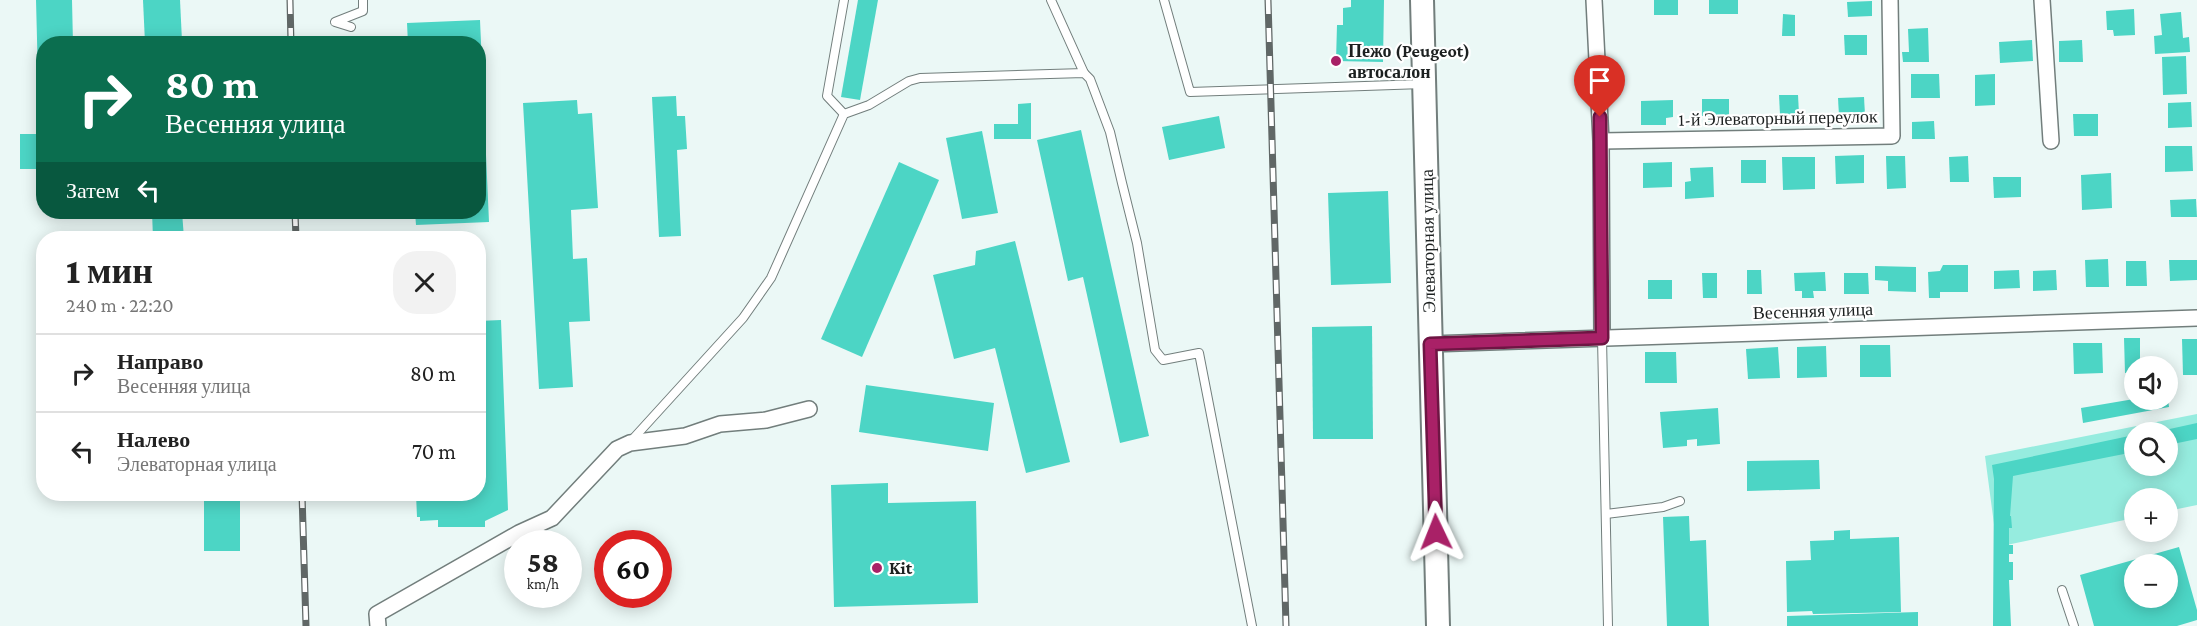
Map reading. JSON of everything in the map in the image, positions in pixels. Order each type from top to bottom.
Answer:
[{"type":"main road","name":"Элеваторная улица","points":[[1422,0],[1438,626]]},
{"type":"street","points":[[1594,0],[1601,141],[1602,338]]},
{"type":"street","name":"1-й Элеваторный переулок","points":[[1601,141],[1892,136],[1890,0]]},
{"type":"street","points":[[2042,0],[2051,141]]},
{"type":"street","name":"Весенняя улица","points":[[1430,344],[2197,318]]},
{"type":"street","points":[[378,626],[377,614],[519,533],[552,518],[617,449],[630,442],[685,436],[720,424],[766,420],[809,409]]},
{"type":"lane","points":[[351,27],[335,22],[363,11],[363,0]]},
{"type":"lane","points":[[844,0],[827,96],[844,114]]},
{"type":"lane","points":[[1051,0],[1084,73],[1090,79],[1110,132],[1137,243],[1155,350],[1162,360],[1199,353],[1252,626]]},
{"type":"lane","points":[[1164,0],[1190,92],[1424,84]]},
{"type":"lane","points":[[630,442],[743,318],[771,278],[844,114],[869,105],[909,81],[920,78],[1084,73]]},
{"type":"lane","points":[[1602,338],[1608,626]]},
{"type":"lane","points":[[1606,514],[1663,507],[1680,501]]},
{"type":"lane","points":[[2062,590],[2074,626]]},
{"type":"green space","points":[[2197,414],[2197,505],[2178,509],[2178,488],[2124,488],[2124,520],[1997,547],[1985,456],[2124,428],[2124,476],[2178,476],[2178,422],[2157,422]]},
{"type":"building","points":[[36,0],[72,0],[73,36],[37,36]]},
{"type":"building","points":[[143,0],[180,0],[182,36],[145,36]]},
{"type":"building","points":[[858,0],[878,0],[860,100],[841,97]]},
{"type":"building","points":[[1351,0],[1384,0],[1383,62],[1336,61],[1337,25],[1343,25],[1343,8],[1351,7]]},
{"type":"building","points":[[1654,0],[1678,0],[1678,15],[1654,15]]},
{"type":"building","points":[[1709,0],[1738,0],[1738,14],[1709,14]]},
{"type":"building","points":[[1872,1],[1872,16],[1848,17],[1847,2]]},
{"type":"building","points":[[2134,9],[2135,35],[2114,36],[2113,30],[2107,30],[2106,11]]},
{"type":"building","points":[[2181,12],[2183,38],[2189,37],[2190,52],[2155,54],[2154,36],[2162,35],[2160,14]]},
{"type":"building","points":[[1783,14],[1795,15],[1795,36],[1782,36]]},
{"type":"building","points":[[480,20],[481,36],[408,36],[407,23]]},
{"type":"building","points":[[1928,28],[1929,62],[1903,62],[1902,52],[1909,52],[1908,29]]},
{"type":"building","points":[[1844,35],[1867,35],[1867,55],[1845,55]]},
{"type":"building","points":[[2032,40],[2033,61],[2000,63],[1999,42]]},
{"type":"building","points":[[2082,40],[2083,62],[2059,62],[2059,41]]},
{"type":"building","points":[[2186,56],[2187,94],[2163,95],[2162,57]]},
{"type":"building","points":[[1911,74],[1939,74],[1940,98],[1911,98]]},
{"type":"building","points":[[1995,74],[1995,105],[1975,106],[1975,75]]},
{"type":"building","points":[[1779,95],[1798,95],[1799,114],[1780,115]]},
{"type":"building","points":[[676,96],[677,116],[685,116],[687,149],[677,150],[681,236],[659,237],[652,97]]},
{"type":"building","points":[[1864,97],[1865,115],[1839,116],[1838,98]]},
{"type":"building","points":[[1702,99],[1729,99],[1729,122],[1707,122],[1707,116],[1702,116]]},
{"type":"building","points":[[577,100],[578,114],[592,113],[598,208],[571,210],[573,259],[587,258],[590,321],[569,322],[573,387],[539,389],[523,103]]},
{"type":"building","points":[[1673,100],[1673,117],[1666,118],[1666,125],[1641,125],[1641,101]]},
{"type":"building","points":[[2191,102],[2192,127],[2168,128],[2168,103]]},
{"type":"building","points":[[1031,103],[1031,139],[994,139],[994,124],[1018,124],[1018,104]]},
{"type":"building","points":[[2073,114],[2098,114],[2098,136],[2074,136]]},
{"type":"building","points":[[1219,116],[1225,148],[1169,160],[1162,127]]},
{"type":"building","points":[[1934,121],[1935,139],[1912,139],[1912,122]]},
{"type":"building","points":[[1081,130],[1149,436],[1120,443],[1083,277],[1068,281],[1037,140]]},
{"type":"building","points":[[982,131],[998,213],[962,219],[946,138]]},
{"type":"building","points":[[20,134],[36,134],[36,169],[20,169]]},
{"type":"building","points":[[2165,146],[2192,146],[2193,171],[2165,172]]},
{"type":"building","points":[[486,155],[489,222],[416,225],[416,219],[486,219]]},
{"type":"building","points":[[1864,155],[1864,183],[1836,184],[1835,156]]},
{"type":"building","points":[[1886,156],[1905,156],[1906,188],[1887,189]]},
{"type":"building","points":[[1968,156],[1969,182],[1950,182],[1949,157]]},
{"type":"building","points":[[1782,157],[1815,157],[1815,189],[1783,190]]},
{"type":"building","points":[[1741,160],[1766,160],[1766,183],[1741,183]]},
{"type":"building","points":[[899,162],[939,180],[862,357],[821,339]]},
{"type":"building","points":[[1672,162],[1672,187],[1643,188],[1643,163]]},
{"type":"building","points":[[1713,167],[1714,197],[1685,199],[1685,182],[1691,181],[1690,168]]},
{"type":"building","points":[[2111,173],[2112,208],[2082,210],[2081,175]]},
{"type":"building","points":[[1993,177],[2021,177],[2021,197],[1994,198]]},
{"type":"building","points":[[1388,191],[1391,283],[1331,285],[1328,193]]},
{"type":"building","points":[[2196,199],[2197,217],[2171,217],[2170,200]]},
{"type":"building","points":[[152,219],[183,219],[183,231],[153,231]]},
{"type":"building","points":[[1015,241],[1070,462],[1026,473],[995,348],[954,359],[933,275],[975,265],[976,251]]},
{"type":"building","points":[[2108,259],[2109,287],[2086,287],[2085,260]]},
{"type":"building","points":[[2169,260],[2197,260],[2197,280],[2170,281]]},
{"type":"building","points":[[2126,261],[2146,261],[2147,286],[2126,286]]},
{"type":"building","points":[[1943,265],[1968,265],[1968,292],[1940,292],[1940,298],[1929,298],[1928,272],[1940,271]]},
{"type":"building","points":[[1875,266],[1916,267],[1916,292],[1888,291],[1888,281],[1875,280]]},
{"type":"building","points":[[1747,270],[1761,270],[1762,294],[1747,294]]},
{"type":"building","points":[[2019,270],[2020,288],[1994,289],[1994,271]]},
{"type":"building","points":[[2056,270],[2057,290],[2033,291],[2033,271]]},
{"type":"building","points":[[1825,272],[1826,291],[1813,291],[1814,298],[1802,298],[1802,291],[1795,291],[1794,273]]},
{"type":"building","points":[[1702,273],[1717,273],[1717,298],[1703,298]]},
{"type":"building","points":[[1844,273],[1868,273],[1869,294],[1844,294]]},
{"type":"building","points":[[1648,280],[1672,280],[1672,299],[1648,299]]},
{"type":"building","points":[[501,320],[508,510],[485,521],[485,527],[438,527],[438,520],[420,521],[420,517],[417,517],[416,501],[486,501],[486,321]]},
{"type":"building","points":[[1372,326],[1373,439],[1313,439],[1312,327]]},
{"type":"building","points":[[2124,338],[2140,338],[2140,356],[2125,356]]},
{"type":"building","points":[[2182,339],[2197,339],[2197,375],[2183,375]]},
{"type":"building","points":[[2073,343],[2102,343],[2103,373],[2074,374]]},
{"type":"building","points":[[1860,345],[1890,345],[1891,377],[1860,377]]},
{"type":"building","points":[[1826,346],[1827,377],[1797,378],[1797,347]]},
{"type":"building","points":[[1778,347],[1780,378],[1748,379],[1746,349]]},
{"type":"building","points":[[1645,352],[1676,352],[1677,383],[1645,383]]},
{"type":"building","points":[[866,385],[994,403],[988,451],[859,432]]},
{"type":"building","points":[[2124,401],[2124,410],[2153,410],[2083,423],[2081,408]]},
{"type":"building","points":[[1718,408],[1720,444],[1697,446],[1697,439],[1687,440],[1687,446],[1663,448],[1660,412]]},
{"type":"building","points":[[2197,423],[2197,439],[2178,443],[2178,427]]},
{"type":"building","points":[[2124,437],[2124,454],[2013,476],[2010,516],[2012,528],[2009,528],[2009,545],[2013,545],[2013,554],[2009,554],[2009,562],[2013,562],[2013,580],[2009,580],[2011,626],[1993,626],[1994,479],[1992,465]]},
{"type":"building","points":[[1819,460],[1820,489],[1747,491],[1747,461]]},
{"type":"building","points":[[888,483],[888,503],[976,501],[978,603],[834,607],[831,485]]},
{"type":"building","points":[[204,501],[240,501],[240,551],[204,551]]},
{"type":"building","points":[[1689,516],[1690,541],[1706,540],[1709,626],[1667,626],[1663,517]]},
{"type":"building","points":[[1850,530],[1850,539],[1899,537],[1901,612],[1813,614],[1812,611],[1787,612],[1786,561],[1811,560],[1810,541],[1834,540],[1834,531]]},
{"type":"building","points":[[2179,547],[2197,610],[2197,620],[2177,626],[2094,626],[2080,575],[2124,563],[2124,608],[2178,608],[2178,554],[2154,554]]},
{"type":"building","points":[[1918,612],[1918,626],[1787,626],[1787,616]]},
{"type":"railway","points":[[290,0],[291,36]]},
{"type":"railway","points":[[1268,0],[1286,626]]},
{"type":"railway","points":[[295,219],[296,231]]},
{"type":"railway","points":[[302,501],[306,626]]},
{"type":"place","name":"Пежо (Peugeot) автосалон","points":[[1336,61]]},
{"type":"place","name":"Kit","points":[[877,568]]},
{"type":"route","points":[[1436,532],[1430,344],[1602,338],[1600,117]]}]
